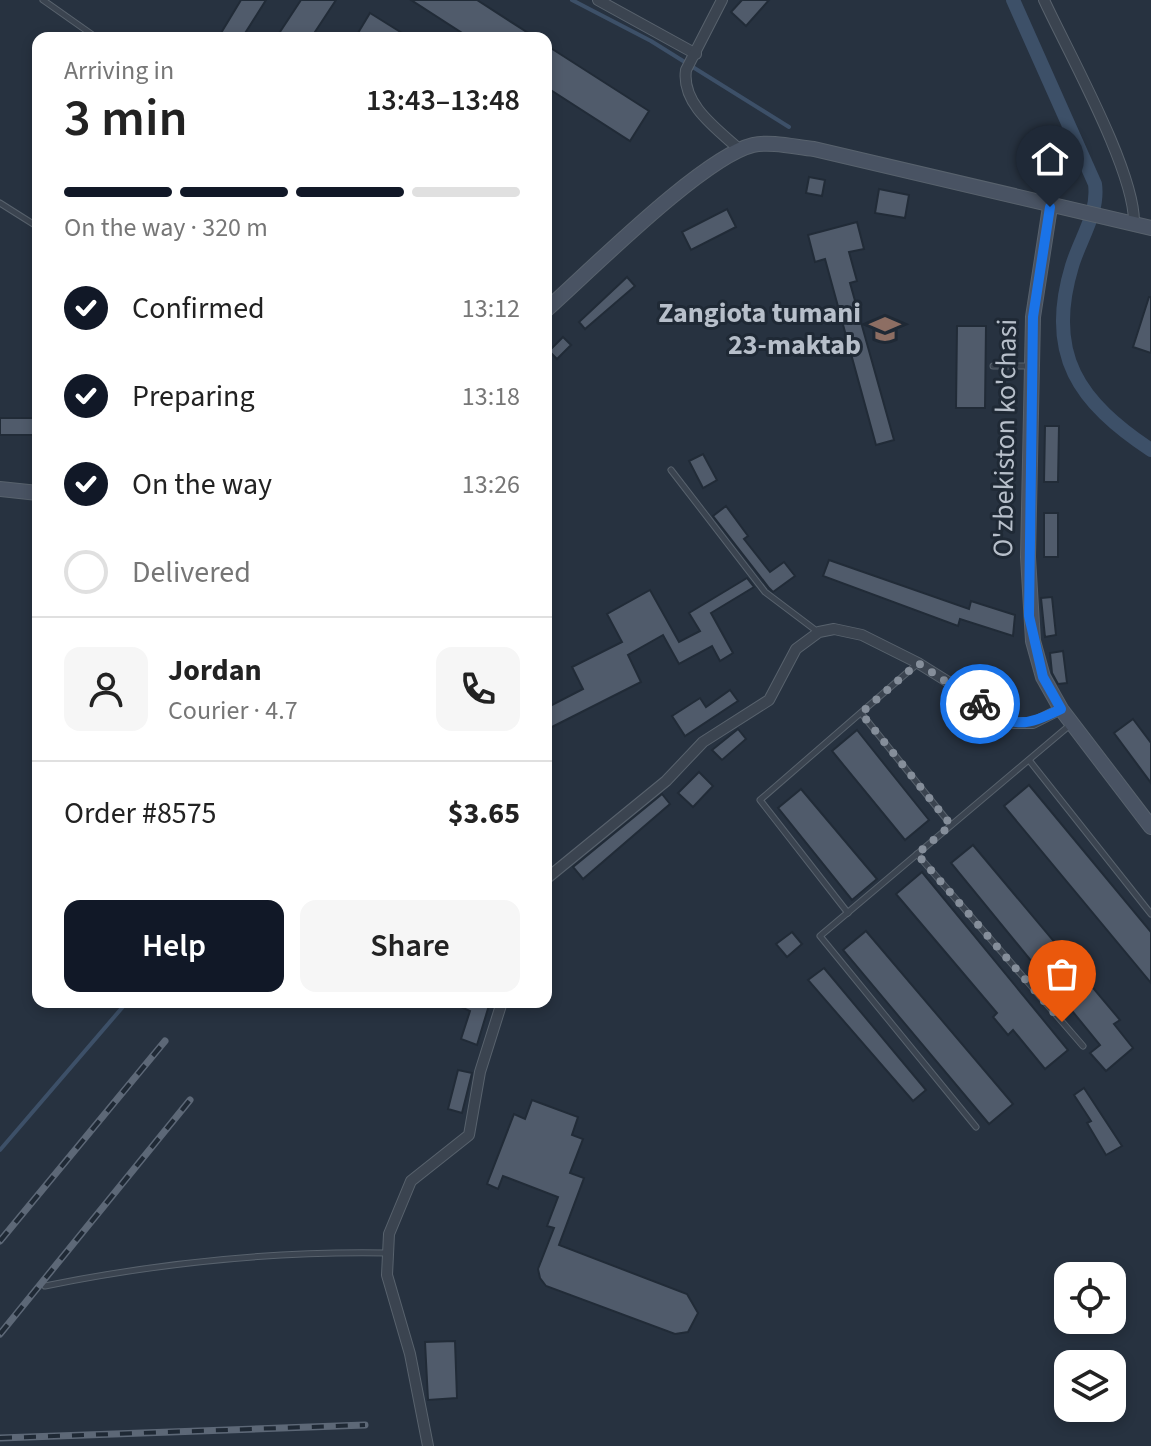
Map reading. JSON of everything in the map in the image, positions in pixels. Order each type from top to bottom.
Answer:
[{"type":"main road","points":[[552,305],[707,169],[739,149],[757,144],[814,149],[1050,207],[1151,228]]},
{"type":"main road","name":"O'zbekiston ko'chasi","points":[[1050,207],[1035,289],[1029,616],[1043,677],[1070,725],[1151,827]]},
{"type":"main road","points":[[0,489],[32,492]]},
{"type":"street","points":[[598,0],[691,62]]},
{"type":"street","points":[[722,0],[684,82],[704,118],[739,149]]},
{"type":"street","points":[[1044,0],[1106,132],[1134,204],[1134,223]]},
{"type":"street","points":[[552,874],[666,781],[703,742],[769,700],[796,649],[819,632],[834,629],[862,635],[918,663],[1014,723],[1033,723],[1061,709]]},
{"type":"street","points":[[428,1446],[410,1354],[387,1275],[389,1234],[411,1181],[469,1135],[480,1072],[500,1008]]},
{"type":"lane","points":[[43,0],[88,32]]},
{"type":"lane","points":[[0,203],[32,223]]},
{"type":"lane","points":[[993,366],[1033,365]]},
{"type":"lane","points":[[671,470],[765,592],[819,632]]},
{"type":"lane","points":[[848,913],[760,800],[918,663]]},
{"type":"lane","points":[[861,713],[951,825]]},
{"type":"lane","points":[[976,1127],[820,936],[1070,725]]},
{"type":"lane","points":[[1029,760],[1151,914]]},
{"type":"lane","points":[[917,854],[1083,1046]]},
{"type":"lane","points":[[45,1286],[137,1267],[307,1252],[388,1253]]},
{"type":"building","points":[[241,0],[266,0],[246,32],[222,32]]},
{"type":"building","points":[[301,0],[336,0],[315,32],[280,32]]},
{"type":"building","points":[[411,0],[477,0],[527,32],[461,32]]},
{"type":"building","points":[[742,0],[769,0],[746,26],[731,12]]},
{"type":"building","points":[[370,13],[400,32],[359,32]]},
{"type":"building","points":[[552,49],[649,111],[630,141],[552,91]]},
{"type":"building","points":[[809,177],[825,180],[822,196],[806,193]]},
{"type":"building","points":[[879,189],[909,195],[905,218],[875,213]]},
{"type":"building","points":[[727,209],[736,227],[691,250],[682,232]]},
{"type":"building","points":[[857,222],[864,249],[849,252],[857,281],[850,283],[894,440],[876,445],[825,259],[815,262],[808,235]]},
{"type":"building","points":[[627,277],[635,286],[585,329],[579,322]]},
{"type":"building","points":[[1151,297],[1151,353],[1133,347]]},
{"type":"building","points":[[957,326],[986,326],[985,408],[956,408]]},
{"type":"building","points":[[563,337],[571,345],[557,359],[552,354],[552,348]]},
{"type":"building","points":[[0,418],[32,418],[32,435],[0,435]]},
{"type":"building","points":[[1045,426],[1059,426],[1058,482],[1044,482]]},
{"type":"building","points":[[703,454],[717,480],[703,488],[689,461]]},
{"type":"building","points":[[726,506],[748,536],[744,539],[770,572],[784,562],[795,576],[773,592],[769,588],[713,516]]},
{"type":"building","points":[[1044,513],[1058,513],[1058,557],[1044,557]]},
{"type":"building","points":[[829,560],[969,609],[971,601],[1015,615],[1013,636],[960,619],[958,626],[823,576]]},
{"type":"building","points":[[747,578],[754,587],[711,613],[733,653],[720,661],[712,646],[679,664],[663,635],[628,655],[641,682],[552,727],[552,705],[583,689],[572,667],[622,642],[607,614],[650,590],[679,642],[700,631],[689,613]]},
{"type":"building","points":[[1052,597],[1056,635],[1045,637],[1041,598]]},
{"type":"building","points":[[1063,651],[1067,683],[1058,684],[1052,673],[1050,653]]},
{"type":"building","points":[[730,690],[738,701],[685,736],[672,716],[700,698],[706,707]]},
{"type":"building","points":[[1133,719],[1151,743],[1151,783],[1114,733]]},
{"type":"building","points":[[738,729],[746,739],[722,760],[712,750]]},
{"type":"building","points":[[857,730],[929,820],[905,840],[832,751]]},
{"type":"building","points":[[699,772],[713,786],[693,807],[678,793]]},
{"type":"building","points":[[1029,785],[1151,932],[1151,983],[1004,806]]},
{"type":"building","points":[[801,789],[877,879],[852,900],[778,808]]},
{"type":"building","points":[[662,794],[670,804],[583,879],[573,867]]},
{"type":"building","points":[[973,845],[1120,1020],[1114,1024],[1133,1048],[1106,1071],[1090,1053],[1100,1045],[951,863]]},
{"type":"building","points":[[922,872],[1068,1050],[1045,1069],[1013,1030],[1008,1035],[993,1017],[997,1013],[896,894]]},
{"type":"building","points":[[866,931],[1013,1104],[989,1124],[843,950]]},
{"type":"building","points":[[792,932],[802,944],[787,957],[776,944]]},
{"type":"building","points":[[824,968],[926,1090],[913,1101],[808,980]]},
{"type":"building","points":[[463,1008],[488,1008],[477,1045],[461,1039],[470,1011]]},
{"type":"building","points":[[458,1070],[472,1073],[462,1113],[448,1109]]},
{"type":"building","points":[[1084,1088],[1122,1146],[1106,1155],[1087,1123],[1091,1121],[1074,1095]]},
{"type":"building","points":[[532,1100],[578,1117],[572,1135],[583,1139],[570,1173],[584,1178],[559,1245],[687,1294],[698,1313],[688,1332],[675,1334],[546,1286],[540,1278],[538,1269],[554,1228],[547,1226],[558,1197],[503,1176],[498,1189],[487,1184],[514,1114],[525,1119]]},
{"type":"building","points":[[455,1341],[457,1398],[428,1400],[425,1342]]},
{"type":"waterway","points":[[572,0],[651,41],[789,127]]},
{"type":"waterway","points":[[1013,0],[1095,184],[1092,216],[1072,266],[1065,297],[1063,326],[1066,351],[1074,373],[1104,414],[1151,450]]},
{"type":"waterway","points":[[0,1150],[122,1008]]},
{"type":"railway","points":[[0,1241],[165,1041]]},
{"type":"railway","points":[[0,1334],[190,1100]]},
{"type":"railway","points":[[0,1438],[365,1425]]},
{"type":"way so far","points":[[980,704],[918,663],[861,713],[951,825],[917,854],[1062,1022]]},
{"type":"place","name":"Zangiota tumani 23-maktab","points":[[885,329]]},
{"type":"route","points":[[980,704],[1001,718],[1022,724],[1033,723],[1061,709],[1043,677],[1029,616],[1033,317],[1050,207]]}]
